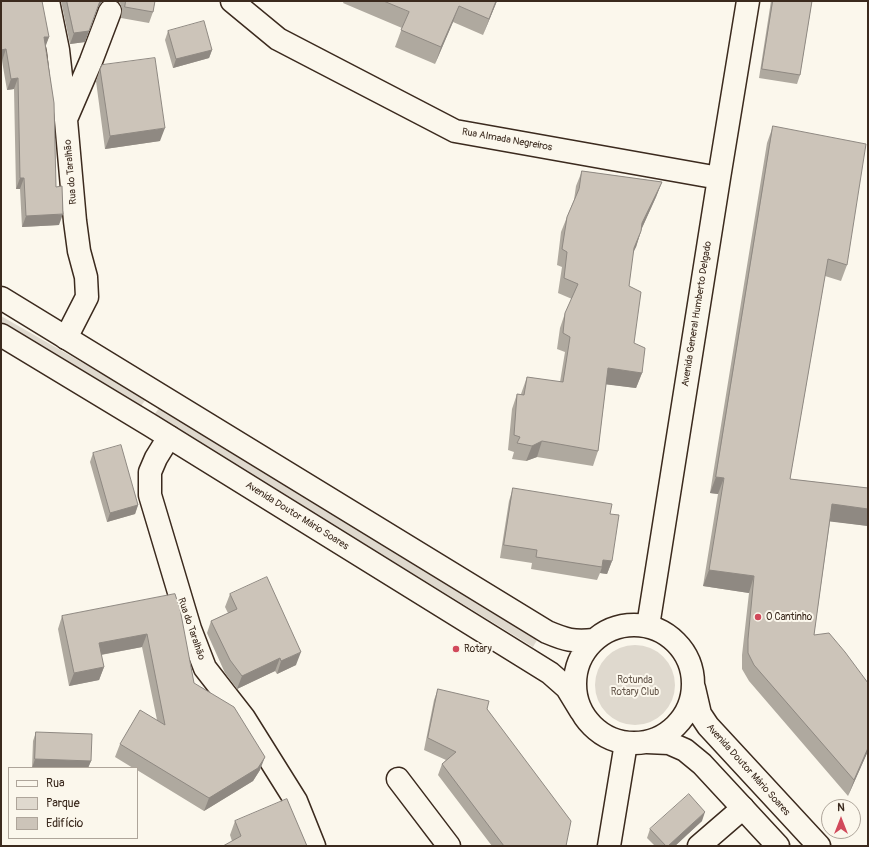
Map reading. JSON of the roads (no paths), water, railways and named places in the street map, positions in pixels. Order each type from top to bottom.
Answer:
[{"type":"main road","name":"Rua do Taralhão","points":[[48,1],[58,50],[79,251],[86,277],[87,297],[66,338]]},
{"type":"main road","name":"Rua Almada Negreiros","points":[[232,1],[278,39],[455,131],[719,178]]},
{"type":"main road","name":"Avenida General Humberto Delgado","points":[[648,626],[748,1]]},
{"type":"main road","points":[[66,120],[91,62],[110,11]]},
{"type":"main road","points":[[1,298],[547,632],[564,640],[578,642],[594,640]]},
{"type":"main road","name":"Avenida Doutor Mário Soares","points":[[1,336],[168,437],[550,673],[567,688],[581,710]]},
{"type":"main road","name":"Rua do Taralhão","points":[[168,437],[150,472],[150,495],[190,629],[205,668],[244,718],[296,801],[314,846]]},
{"type":"main road","points":[[636,742],[664,735],[678,724],[690,706],[693,685],[690,665],[681,648],[666,635],[648,626],[627,626],[610,630],[594,640],[582,655],[575,673],[575,692],[581,710],[592,726],[608,737],[636,742],[669,742],[685,750],[702,764],[778,846]]},
{"type":"main road","name":"Avenida Doutor Mário Soares","points":[[693,685],[700,714],[708,726],[818,846]]},
{"type":"main road","points":[[609,846],[636,742]]},
{"type":"main road","points":[[398,779],[449,846]]},
{"type":"main road","points":[[699,846],[743,808]]},
{"type":"place","name":"O Cantinho","points":[[758,617]]},
{"type":"place","name":"Rotary","points":[[456,649]]},
{"type":"park label","name":"Rotunda Rotary Club","points":[[635,686]]}]
